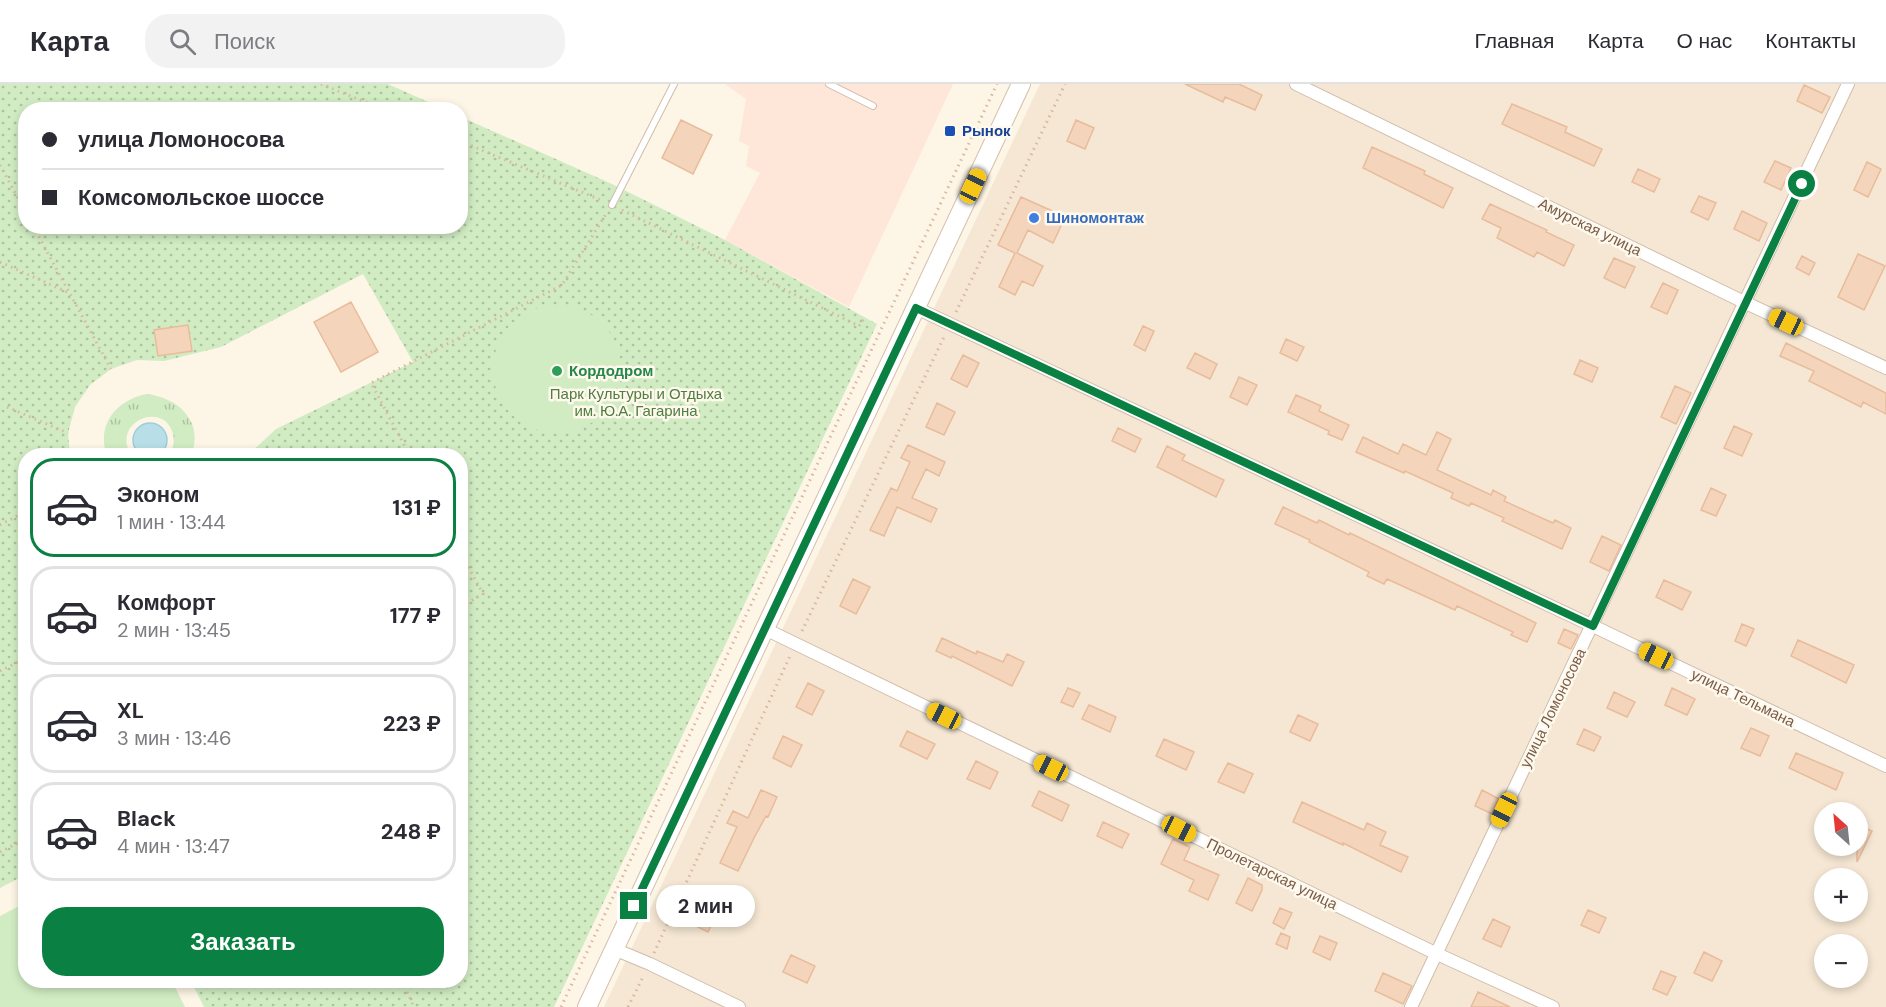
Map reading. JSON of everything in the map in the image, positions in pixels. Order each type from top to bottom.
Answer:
[{"type":"main road","points":[[587,1007],[1021,84]]},
{"type":"street","name":"Амурская улица","points":[[1296,84],[1746,303],[1886,368]]},
{"type":"street","name":"улица Ломоносова","points":[[1411,1007],[1848,84]]},
{"type":"street","name":"улица Тельмана","points":[[916,308],[1886,766]]},
{"type":"street","name":"Пролетарская улица","points":[[765,629],[1435,953],[1553,1007]]},
{"type":"street","points":[[614,949],[739,1007]]},
{"type":"lane","points":[[612,205],[674,84]]},
{"type":"lane","points":[[829,84],[873,106]]},
{"type":"path","points":[[321,84],[365,102]]},
{"type":"path","points":[[561,1007],[997,84]]},
{"type":"path","points":[[628,1007],[650,964],[795,644],[1065,84]]},
{"type":"path","points":[[468,144],[612,205],[859,326],[865,317]]},
{"type":"path","points":[[0,165],[18,198]]},
{"type":"path","points":[[406,448],[371,383],[562,285],[612,205]]},
{"type":"path","points":[[37,234],[111,369]]},
{"type":"path","points":[[0,262],[68,293]]},
{"type":"path","points":[[6,407],[68,433]]},
{"type":"path","points":[[0,525],[18,515]]},
{"type":"path","points":[[468,566],[483,594],[468,602]]},
{"type":"path","points":[[0,671],[18,662]]},
{"type":"path","points":[[0,852],[18,843]]},
{"type":"path","points":[[405,988],[414,1007]]},
{"type":"shaded area","points":[[725,84],[953,84],[849,307],[725,240],[760,173],[746,166],[749,146],[739,141],[746,99]]},
{"type":"shaded area","points":[[1040,84],[1886,84],[1886,1007],[604,1007]]},
{"type":"green space","name":"Парк Культуры и Отдыха им. Ю.А. Гагарина","points":[[0,84],[388,84],[428,102],[18,102],[18,234],[468,234],[468,120],[612,184],[725,240],[877,324],[554,1007],[204,1007],[194,988],[468,988],[468,448],[256,448],[276,429],[413,362],[363,274],[221,347],[164,361],[137,360],[111,369],[90,385],[75,407],[68,433],[69,448],[18,448],[18,879],[0,888]]},
{"type":"green space","name":"Кордодром","points":[[557,305],[582,310],[602,324],[616,344],[621,369],[616,394],[602,414],[582,428],[557,433],[532,428],[512,414],[498,394],[493,369],[498,344],[512,324],[532,310]]},
{"type":"green space","points":[[146,394],[158,396],[178,406],[186,413],[194,432],[193,448],[172,448],[173,434],[168,424],[160,418],[150,417],[132,425],[127,434],[129,448],[105,448],[104,434],[111,416],[118,408],[135,397]]},
{"type":"green space","points":[[18,907],[18,988],[176,988],[185,1007],[0,1007],[0,916]]},
{"type":"water","points":[[150,423],[162,428],[167,440],[164,448],[136,448],[133,440],[138,428]]},
{"type":"building","points":[[1185,84],[1239,84],[1262,95],[1255,110],[1225,97],[1223,102]]},
{"type":"building","points":[[1804,85],[1830,97],[1822,113],[1797,101]]},
{"type":"building","points":[[1512,104],[1567,127],[1565,132],[1602,149],[1594,166],[1502,124]]},
{"type":"building","points":[[681,120],[712,135],[693,174],[662,158]]},
{"type":"building","points":[[1076,120],[1094,128],[1085,149],[1067,141]]},
{"type":"building","points":[[1372,147],[1425,171],[1424,174],[1453,188],[1443,208],[1363,168]]},
{"type":"building","points":[[1775,161],[1791,168],[1781,190],[1764,182]]},
{"type":"building","points":[[1867,162],[1881,169],[1868,197],[1854,190]]},
{"type":"building","points":[[1638,169],[1660,179],[1654,192],[1632,182]]},
{"type":"building","points":[[1699,196],[1716,203],[1708,220],[1691,212]]},
{"type":"building","points":[[1021,197],[1059,214],[1055,223],[1061,226],[1053,243],[1028,230],[1017,253],[1043,266],[1033,286],[1022,281],[1015,295],[999,287],[1015,253],[998,245]]},
{"type":"building","points":[[1490,204],[1574,245],[1564,266],[1537,252],[1534,257],[1497,238],[1501,228],[1482,219]]},
{"type":"building","points":[[1742,211],[1767,223],[1759,241],[1734,229]]},
{"type":"building","points":[[1858,254],[1885,266],[1864,310],[1838,297]]},
{"type":"building","points":[[1802,256],[1815,263],[1809,275],[1796,268]]},
{"type":"building","points":[[1614,258],[1635,267],[1625,288],[1604,278]]},
{"type":"building","points":[[1663,283],[1678,290],[1667,314],[1651,307]]},
{"type":"building","points":[[351,302],[378,352],[341,372],[314,322]]},
{"type":"building","points":[[188,325],[192,351],[158,356],[154,330]]},
{"type":"building","points":[[1143,326],[1154,331],[1145,351],[1134,345]]},
{"type":"building","points":[[1286,339],[1304,347],[1297,361],[1280,353]]},
{"type":"building","points":[[1786,343],[1886,393],[1886,414],[1863,402],[1861,407],[1809,381],[1814,371],[1780,356]]},
{"type":"building","points":[[1195,353],[1217,364],[1210,379],[1187,368]]},
{"type":"building","points":[[963,355],[979,363],[967,387],[951,379]]},
{"type":"building","points":[[1580,360],[1598,368],[1592,382],[1574,374]]},
{"type":"building","points":[[1239,377],[1257,385],[1247,405],[1230,397]]},
{"type":"building","points":[[1675,386],[1691,393],[1676,424],[1661,417]]},
{"type":"building","points":[[1296,395],[1321,406],[1319,411],[1349,425],[1342,440],[1328,434],[1329,431],[1288,412]]},
{"type":"building","points":[[937,403],[955,412],[944,435],[926,427]]},
{"type":"building","points":[[1734,426],[1752,434],[1742,456],[1724,448]]},
{"type":"building","points":[[1118,428],[1141,439],[1135,452],[1112,441]]},
{"type":"building","points":[[1437,432],[1451,439],[1437,470],[1491,495],[1493,490],[1506,497],[1504,501],[1553,523],[1555,520],[1571,528],[1562,549],[1502,521],[1504,518],[1471,503],[1469,506],[1451,498],[1453,493],[1356,452],[1363,437],[1398,454],[1403,444],[1426,455]]},
{"type":"building","points":[[908,445],[945,462],[939,476],[926,469],[912,498],[937,509],[931,522],[897,507],[884,536],[870,530],[891,488],[897,491],[910,462],[901,458]]},
{"type":"building","points":[[1167,446],[1185,455],[1182,460],[1224,480],[1216,497],[1157,467]]},
{"type":"building","points":[[1711,488],[1726,495],[1716,516],[1701,510]]},
{"type":"building","points":[[1283,507],[1317,523],[1319,520],[1349,535],[1350,533],[1536,623],[1527,642],[1511,635],[1513,632],[1457,606],[1455,610],[1387,579],[1384,584],[1367,576],[1369,572],[1275,524]]},
{"type":"building","points":[[1602,536],[1621,545],[1609,571],[1590,562]]},
{"type":"building","points":[[853,579],[870,587],[856,614],[840,606]]},
{"type":"building","points":[[1664,580],[1691,592],[1682,610],[1656,597]]},
{"type":"building","points":[[1742,624],[1754,629],[1746,646],[1735,641]]},
{"type":"building","points":[[1564,629],[1578,635],[1571,649],[1558,643]]},
{"type":"building","points":[[942,638],[976,654],[977,651],[1003,662],[1007,654],[1024,662],[1012,686],[952,656],[951,658],[936,651]]},
{"type":"building","points":[[1798,640],[1854,665],[1846,683],[1791,656]]},
{"type":"building","points":[[808,683],[824,691],[812,715],[796,707]]},
{"type":"building","points":[[1068,688],[1080,693],[1073,707],[1061,702]]},
{"type":"building","points":[[1672,688],[1695,699],[1687,715],[1665,705]]},
{"type":"building","points":[[1614,692],[1635,702],[1627,717],[1607,708]]},
{"type":"building","points":[[1089,705],[1116,717],[1110,732],[1082,719]]},
{"type":"building","points":[[1298,715],[1318,724],[1310,741],[1290,732]]},
{"type":"building","points":[[1751,728],[1769,736],[1760,756],[1741,748]]},
{"type":"building","points":[[1584,729],[1601,737],[1594,751],[1577,744]]},
{"type":"building","points":[[907,731],[935,744],[927,759],[900,746]]},
{"type":"building","points":[[783,736],[802,745],[791,767],[773,758]]},
{"type":"building","points":[[1164,739],[1194,752],[1186,770],[1156,756]]},
{"type":"building","points":[[1796,753],[1843,773],[1836,790],[1789,768]]},
{"type":"building","points":[[976,761],[998,772],[990,789],[967,779]]},
{"type":"building","points":[[1228,763],[1253,774],[1244,793],[1218,782]]},
{"type":"building","points":[[761,790],[777,797],[738,871],[720,863],[737,827],[727,823],[733,811],[748,818]]},
{"type":"building","points":[[1482,790],[1499,799],[1492,814],[1475,806]]},
{"type":"building","points":[[1039,791],[1069,805],[1062,821],[1032,806]]},
{"type":"building","points":[[1302,802],[1364,830],[1367,823],[1386,832],[1380,845],[1408,857],[1401,872],[1343,843],[1343,845],[1293,822]]},
{"type":"building","points":[[1103,822],[1129,834],[1122,848],[1097,836]]},
{"type":"building","points":[[1173,839],[1190,847],[1184,860],[1219,875],[1208,900],[1189,891],[1194,880],[1161,864]]},
{"type":"building","points":[[1248,878],[1262,885],[1252,911],[1236,903]]},
{"type":"building","points":[[697,898],[719,908],[708,932],[688,922]]},
{"type":"building","points":[[1280,908],[1292,913],[1284,929],[1273,923]]},
{"type":"building","points":[[1588,910],[1606,918],[1599,933],[1581,925]]},
{"type":"building","points":[[1493,919],[1510,927],[1501,947],[1483,939]]},
{"type":"building","points":[[1281,933],[1290,937],[1287,949],[1276,944]]},
{"type":"building","points":[[1320,936],[1337,943],[1330,960],[1313,952]]},
{"type":"building","points":[[1704,952],[1722,961],[1712,981],[1694,973]]},
{"type":"building","points":[[791,955],[815,966],[807,983],[783,972]]},
{"type":"building","points":[[1661,971],[1676,977],[1667,995],[1653,989]]},
{"type":"building","points":[[1383,973],[1412,986],[1403,1004],[1375,991]]},
{"type":"building","points":[[1478,992],[1510,1007],[1471,1007]]},
{"type":"place","name":"Рынок","points":[[950,131]]},
{"type":"place","name":"Шиномонтаж","points":[[1034,218]]},
{"type":"place","name":"Кордодром","points":[[557,371]]},
{"type":"route","points":[[634,906],[916,308],[1593,626],[1802,184]]}]
